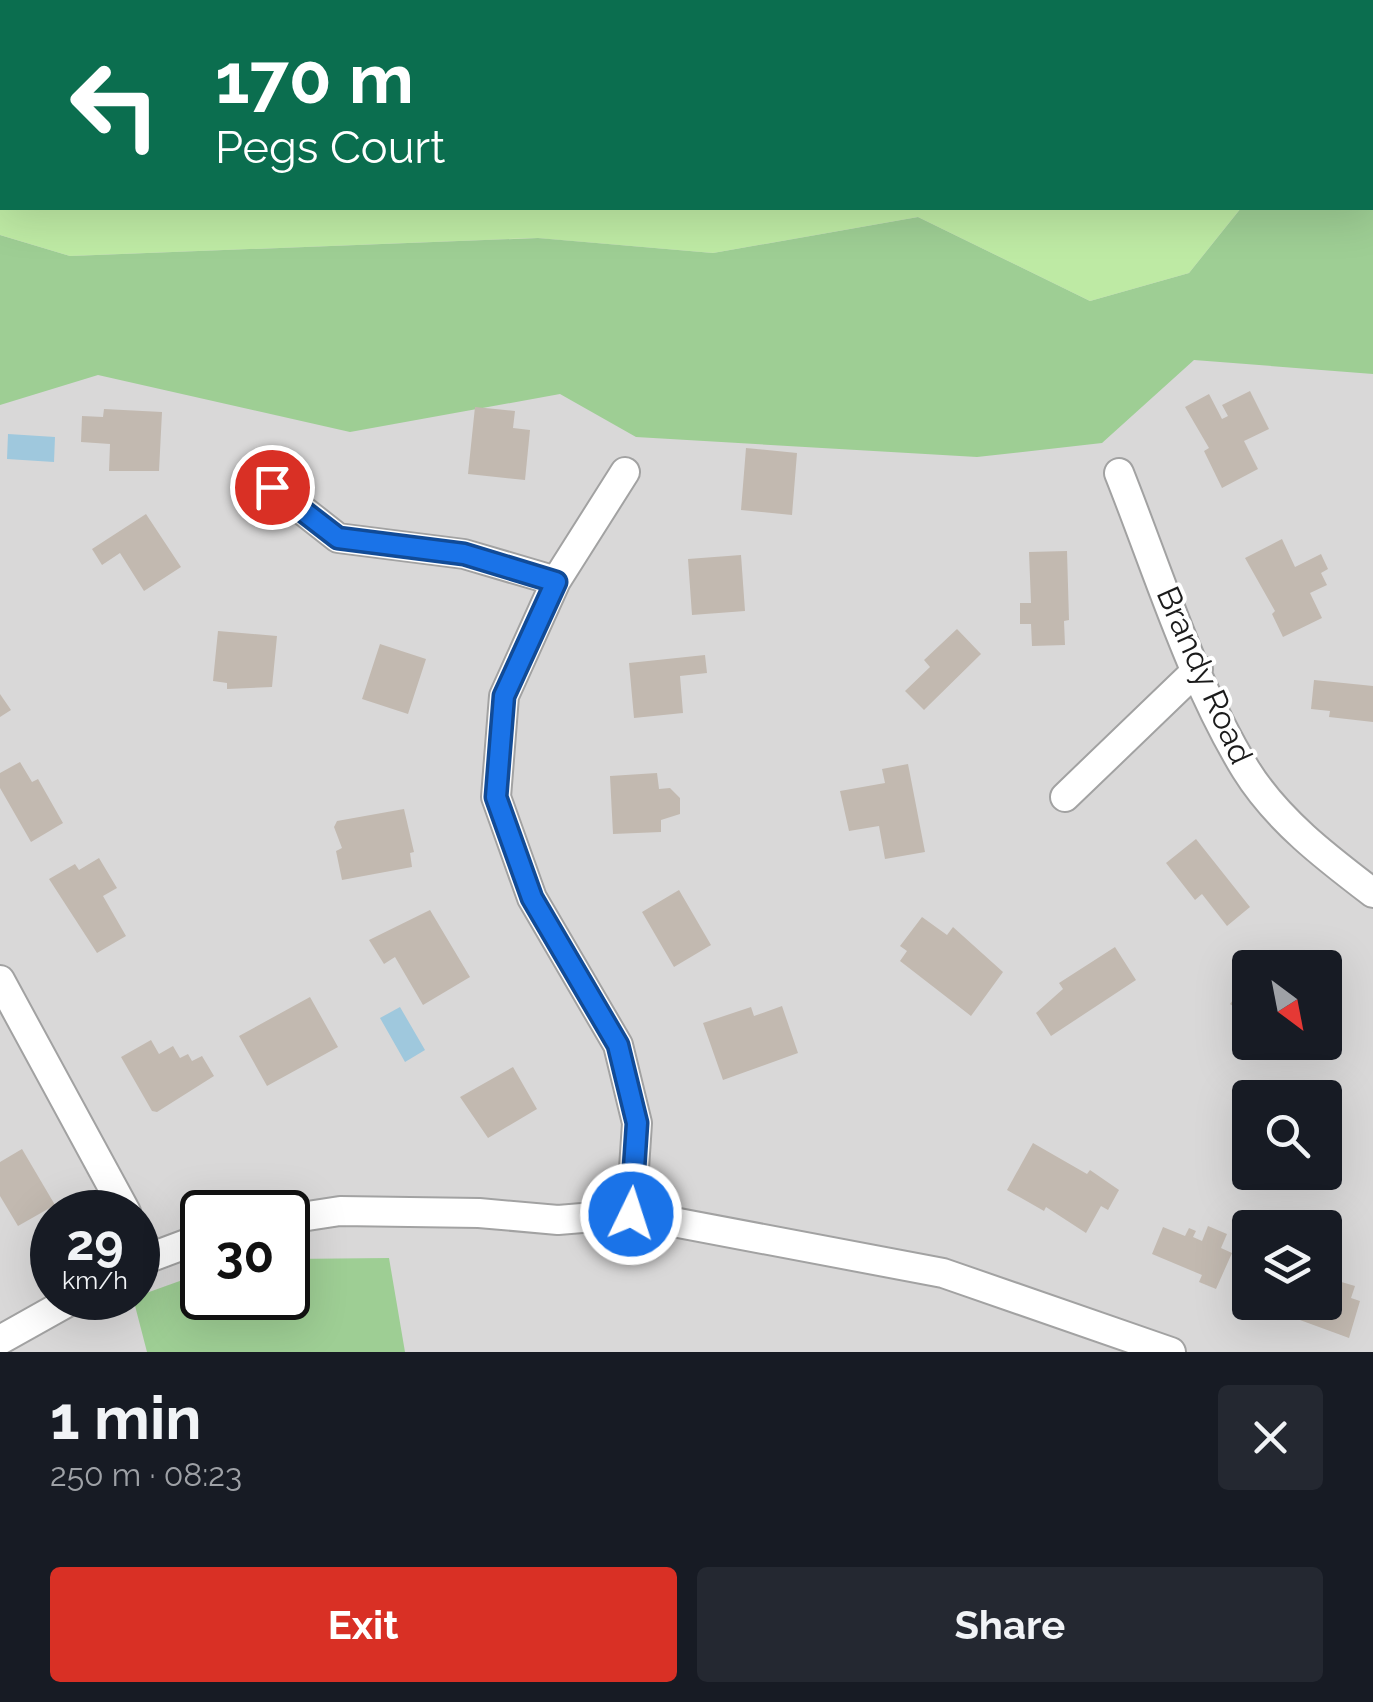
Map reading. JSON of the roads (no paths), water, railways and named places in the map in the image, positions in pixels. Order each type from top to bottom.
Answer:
[{"type":"street","points":[[626,472],[556,582],[504,696],[496,797],[532,898],[618,1045],[637,1123],[631,1214]]},
{"type":"street","name":"Brandy Road","points":[[1119,473],[1198,669],[1247,772],[1311,845],[1373,893]]},
{"type":"street","points":[[272,487],[338,538],[464,554],[556,582]]},
{"type":"street","points":[[1065,797],[1198,669]]},
{"type":"street","points":[[0,980],[114,1190]]},
{"type":"street","points":[[310,1215],[340,1211],[479,1213],[558,1220],[631,1214],[942,1273],[1171,1352]]},
{"type":"street","points":[[0,1340],[36,1320]]},
{"type":"water","points":[[8,434],[55,437],[54,462],[7,459]]},
{"type":"water","points":[[400,1007],[425,1050],[405,1062],[380,1018]]}]
